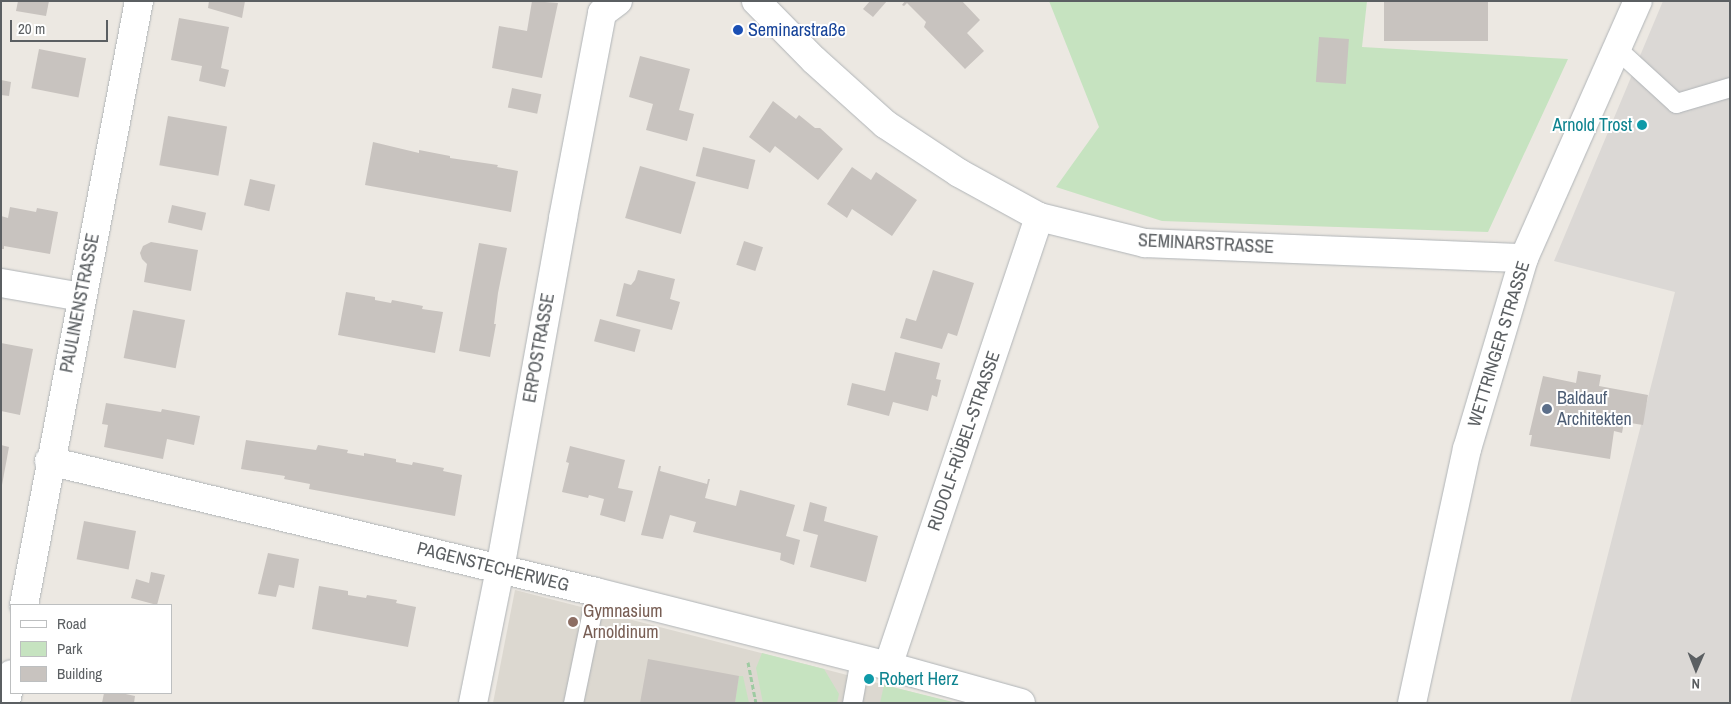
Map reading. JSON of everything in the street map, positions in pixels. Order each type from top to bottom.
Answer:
[{"type":"street","name":"PAULINENSTRASSE","points":[[24,604],[49,461],[139,1]]},
{"type":"street","name":"ERPOSTRASSE","points":[[473,703],[500,569],[602,14],[618,1]]},
{"type":"street","name":"SEMINARSTRASSE","points":[[756,1],[814,60],[885,124],[958,173],[1039,217],[1146,243],[1524,258]]},
{"type":"street","name":"WETTRINGER STRASSE","points":[[1412,703],[1467,449],[1524,258],[1638,1]]},
{"type":"street","name":"RUDOLF-RÜBEL-STRASSE","points":[[888,666],[1039,217]]},
{"type":"street","points":[[1,284],[81,297]]},
{"type":"street","name":"PAGENSTECHERWEG","points":[[49,461],[596,592],[888,666],[1021,703]]},
{"type":"street","points":[[6,703],[10,680]]},
{"type":"lane","points":[[1617,49],[1676,103],[1730,87]]},
{"type":"lane","points":[[573,703],[596,592]]},
{"type":"lane","points":[[852,703],[860,659]]},
{"type":"path","points":[[754,632],[749,669],[756,703]]},
{"type":"shaded area","points":[[1663,1],[1730,1],[1730,703],[1570,703],[1675,292],[1554,261]]},
{"type":"shaded area","name":"Gymnasium Arnoldinum","points":[[515,590],[824,669],[954,703],[493,703]]},
{"type":"green space","points":[[1049,1],[1367,1],[1362,47],[1568,59],[1488,232],[1162,221],[1056,187],[1099,127]]},
{"type":"green space","points":[[762,653],[824,669],[839,694],[837,703],[763,703],[756,668]]},
{"type":"green space","points":[[739,676],[743,676],[749,703],[735,703]]},
{"type":"green space","points":[[884,685],[957,703],[880,703]]},
{"type":"building","points":[[18,1],[49,1],[46,16],[16,11]]},
{"type":"building","points":[[209,1],[245,1],[242,18],[208,8]]},
{"type":"building","points":[[532,1],[558,3],[542,78],[492,68],[499,26],[527,31]]},
{"type":"building","points":[[870,1],[887,1],[873,17],[863,9]]},
{"type":"building","points":[[905,1],[962,1],[980,20],[967,33],[984,51],[965,69],[924,27],[926,22],[907,3],[904,6],[902,5]]},
{"type":"building","points":[[1384,1],[1488,1],[1488,41],[1384,41]]},
{"type":"building","points":[[179,18],[229,27],[221,68],[229,70],[225,87],[199,81],[202,66],[171,60]]},
{"type":"building","points":[[1319,37],[1349,39],[1346,84],[1316,82]]},
{"type":"building","points":[[39,49],[86,58],[78,97],[31,88]]},
{"type":"building","points":[[640,56],[690,69],[679,110],[694,114],[687,141],[646,130],[653,104],[629,97]]},
{"type":"building","points":[[1,80],[11,82],[9,96],[1,95]]},
{"type":"building","points":[[512,88],[541,94],[537,114],[508,108]]},
{"type":"building","points":[[773,101],[796,119],[799,115],[815,128],[820,128],[843,149],[818,180],[775,146],[770,153],[749,137]]},
{"type":"building","points":[[168,116],[227,126],[218,176],[159,165]]},
{"type":"building","points":[[373,142],[419,153],[419,150],[450,156],[450,158],[498,165],[497,167],[518,171],[511,212],[365,185]]},
{"type":"building","points":[[703,147],[755,160],[748,189],[696,176]]},
{"type":"building","points":[[640,166],[696,182],[681,234],[625,218]]},
{"type":"building","points":[[852,167],[871,180],[876,172],[917,200],[892,236],[852,209],[847,218],[827,204]]},
{"type":"building","points":[[250,179],[275,185],[269,211],[244,205]]},
{"type":"building","points":[[172,205],[206,213],[202,230],[168,223]]},
{"type":"building","points":[[10,207],[36,212],[37,208],[58,212],[50,254],[4,246],[4,249],[1,249],[1,216],[8,218]]},
{"type":"building","points":[[744,241],[763,247],[755,271],[736,265]]},
{"type":"building","points":[[151,242],[198,250],[191,291],[144,282],[147,264],[142,259],[140,253],[143,246]]},
{"type":"building","points":[[479,243],[507,248],[498,293],[494,324],[496,324],[490,357],[459,351]]},
{"type":"building","points":[[638,270],[675,279],[670,299],[680,302],[672,330],[616,316],[624,283],[631,285],[635,280]]},
{"type":"building","points":[[933,270],[974,283],[957,336],[948,333],[942,349],[900,338],[906,318],[916,321]]},
{"type":"building","points":[[346,292],[375,297],[375,300],[391,303],[392,300],[423,306],[422,309],[443,312],[435,353],[338,335]]},
{"type":"building","points":[[133,310],[185,320],[176,368],[124,358]]},
{"type":"building","points":[[600,319],[641,330],[635,352],[594,341]]},
{"type":"building","points":[[1,343],[33,349],[20,415],[1,411]]},
{"type":"building","points":[[895,352],[940,363],[936,379],[941,380],[937,397],[932,395],[928,411],[893,402],[889,416],[847,405],[852,383],[885,391]]},
{"type":"building","points":[[1578,371],[1601,375],[1599,386],[1648,395],[1643,425],[1624,422],[1622,433],[1614,431],[1610,459],[1530,446],[1532,435],[1529,435],[1543,376],[1576,383]]},
{"type":"building","points":[[106,403],[161,412],[162,409],[200,416],[194,445],[167,439],[163,459],[104,447],[108,425],[102,424]]},
{"type":"building","points":[[246,440],[316,450],[318,445],[348,450],[347,453],[364,456],[364,453],[396,459],[396,462],[412,465],[413,462],[444,468],[443,471],[462,475],[455,516],[309,489],[310,484],[284,479],[285,476],[241,469]]},
{"type":"building","points":[[1,445],[9,447],[2,485],[1,485]]},
{"type":"building","points":[[570,446],[625,460],[618,488],[633,491],[625,522],[600,515],[604,499],[589,495],[588,498],[562,492],[569,463],[566,462]]},
{"type":"building","points":[[659,466],[661,466],[660,471],[707,484],[708,479],[710,479],[705,498],[736,506],[740,490],[795,505],[786,536],[800,540],[794,565],[780,560],[781,553],[693,532],[696,522],[670,515],[663,539],[641,535]]},
{"type":"building","points":[[810,502],[827,507],[824,521],[878,536],[866,582],[810,567],[818,535],[803,531]]},
{"type":"building","points":[[84,521],[136,531],[129,569],[77,559]]},
{"type":"building","points":[[268,553],[299,559],[294,588],[279,585],[276,597],[258,594]]},
{"type":"building","points":[[151,572],[165,575],[157,604],[131,598],[136,579],[149,583]]},
{"type":"building","points":[[319,586],[348,591],[348,595],[366,598],[367,595],[397,600],[396,603],[416,607],[408,647],[312,629]]},
{"type":"building","points":[[648,659],[739,676],[735,703],[640,703]]},
{"type":"building","points":[[104,694],[135,696],[134,703],[102,703]]},
{"type":"place","name":"Seminarstraße","points":[[738,30]]},
{"type":"place","name":"Arnold Trost","points":[[1642,125]]},
{"type":"place","name":"Baldauf Architekten","points":[[1547,409]]},
{"type":"place","name":"Gymnasium Arnoldinum","points":[[573,622]]},
{"type":"place","name":"Robert Herz","points":[[869,679]]}]
